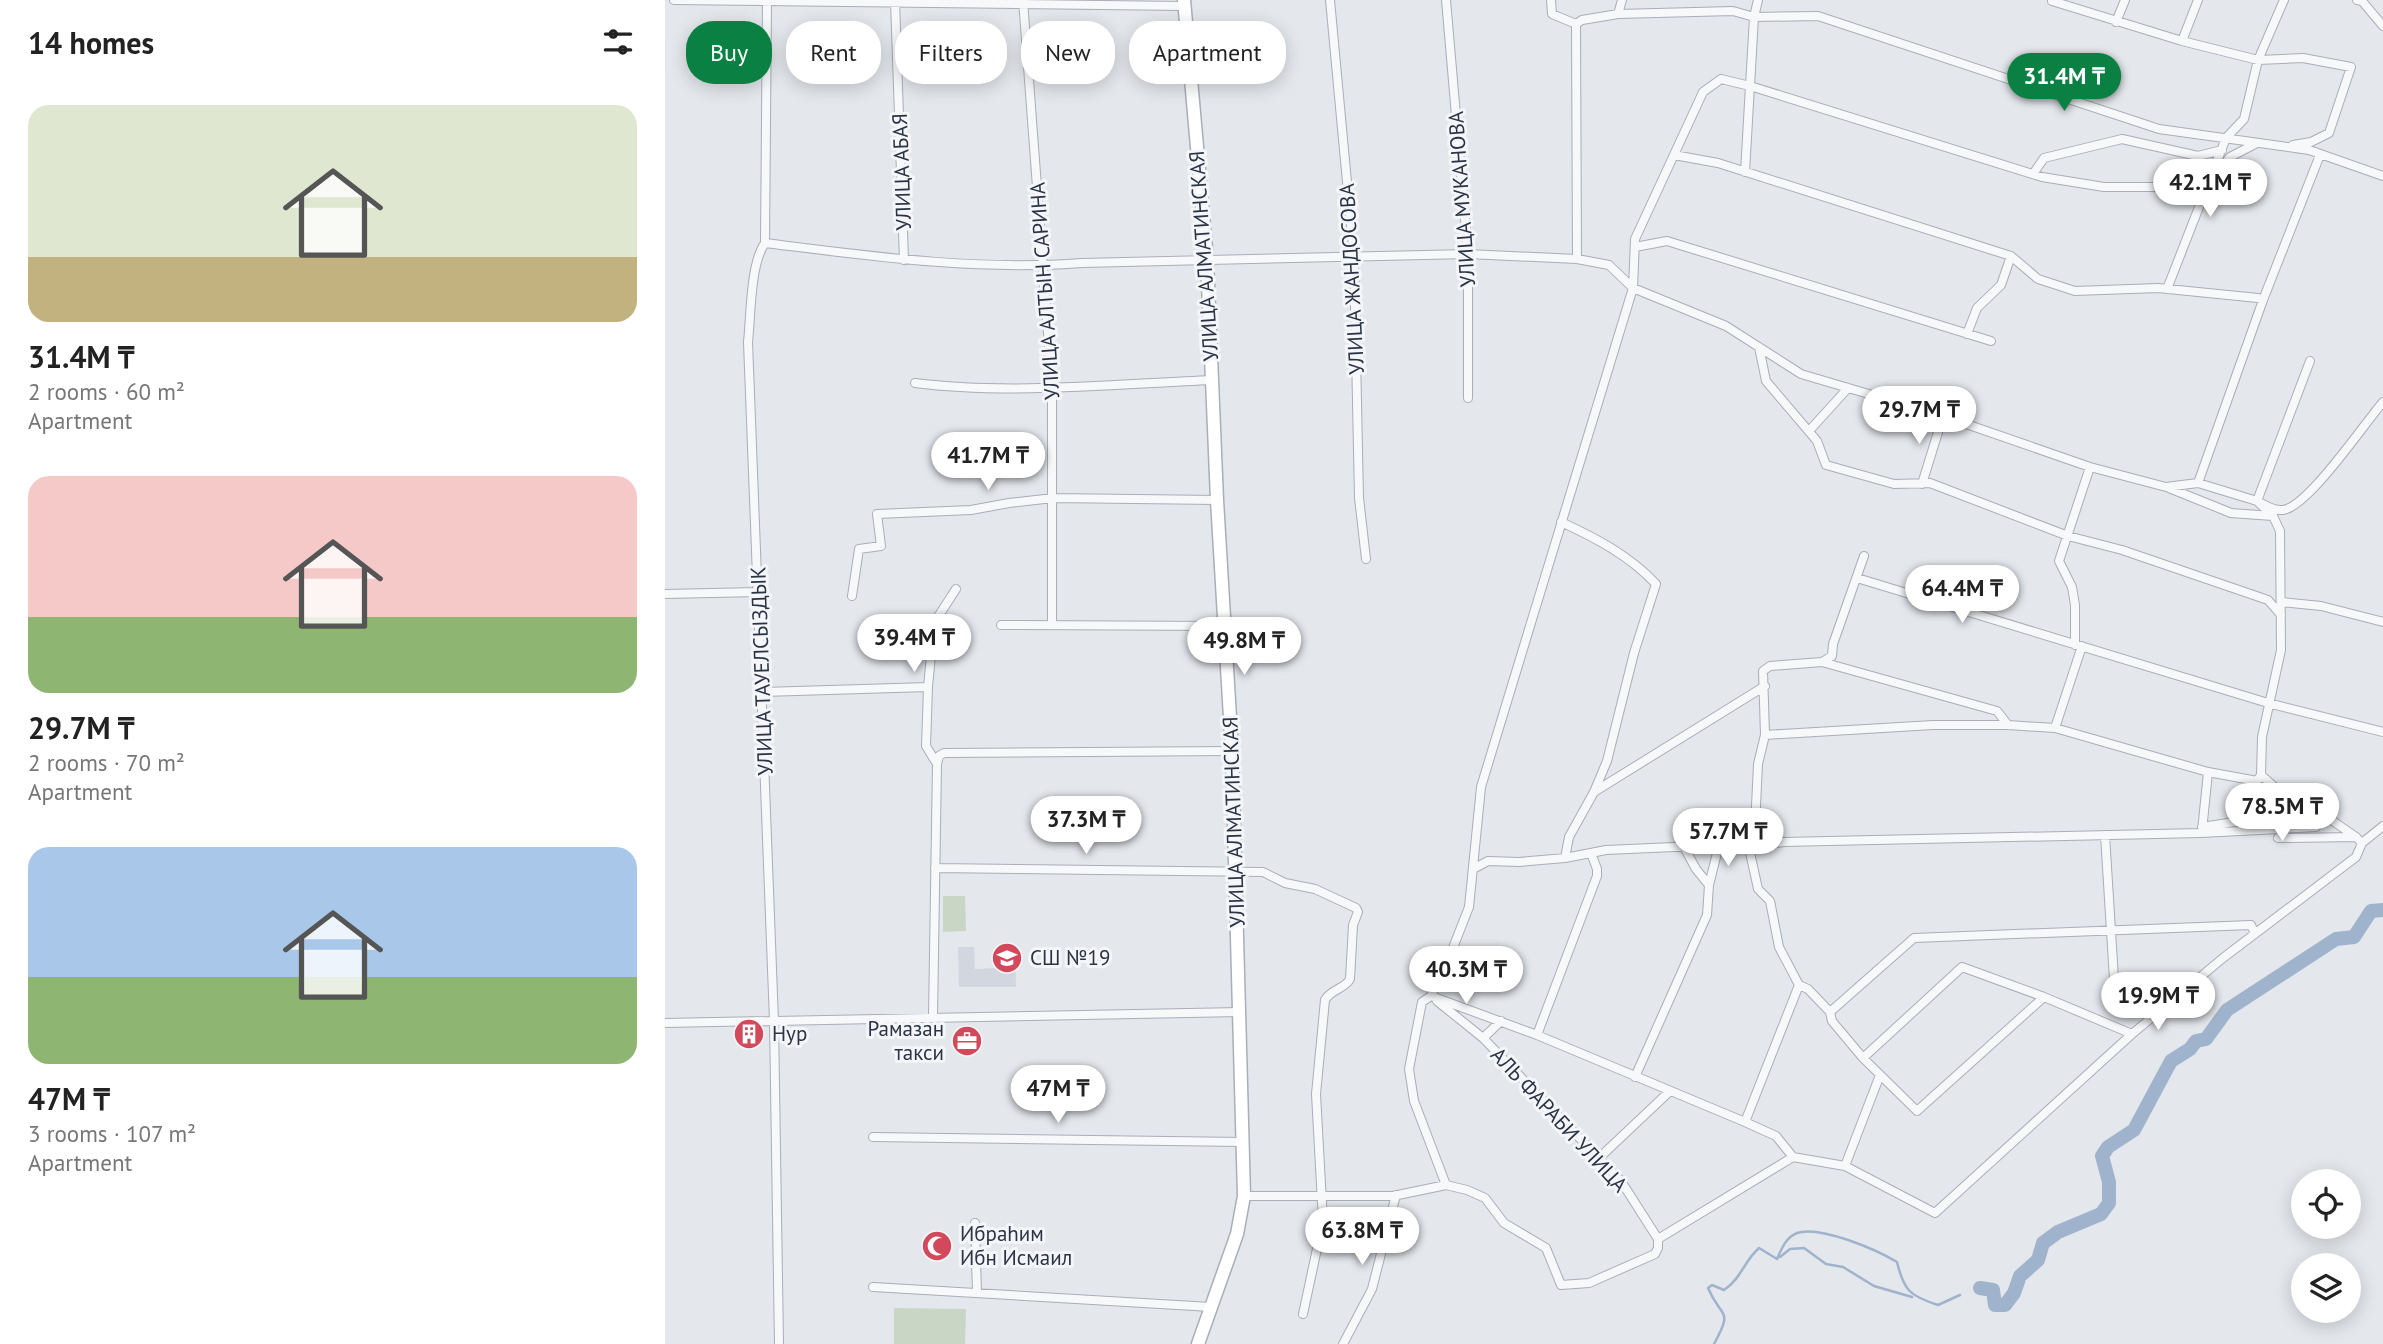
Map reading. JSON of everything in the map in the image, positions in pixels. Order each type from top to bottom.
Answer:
[{"type":"street","points":[[674,0],[1184,3]]},
{"type":"street","name":"УЛИЦА АБАЯ","points":[[896,0],[904,260]]},
{"type":"street","name":"УЛИЦА ЖАНДОСОВА","points":[[1330,0],[1355,257],[1359,498],[1366,559]]},
{"type":"street","name":"УЛИЦА МУКАНОВА","points":[[1446,0],[1468,254],[1468,398]]},
{"type":"street","points":[[1551,0],[1552,14],[1576,24]]},
{"type":"street","points":[[1618,14],[1622,0]]},
{"type":"street","points":[[1745,172],[1754,17],[1758,0]]},
{"type":"street","points":[[2051,0],[2116,22],[2258,60],[2303,58],[2351,67],[2329,133],[2311,142],[2284,146]]},
{"type":"street","points":[[2116,22],[2125,0]]},
{"type":"street","points":[[2182,41],[2199,0]]},
{"type":"street","points":[[2167,289],[2226,138],[2244,119],[2258,60],[2284,0]]},
{"type":"street","points":[[2357,0],[2362,1],[2383,26]]},
{"type":"street","name":"УЛИЦА ТАУЕЛСЫЗДЫК","points":[[767,1],[765,243],[761,248],[755,275],[748,342],[774,1021],[779,1344]]},
{"type":"street","name":"УЛИЦА АЛТЫН САРИНА","points":[[1023,1],[1045,265],[1052,387],[1052,624]]},
{"type":"street","name":"УЛИЦА АЛМАТИНСКАЯ","points":[[1184,3],[1207,260],[1217,500],[1233,751],[1244,1196],[1237,1234],[1198,1344]]},
{"type":"street","points":[[1576,24],[1582,20],[1618,14],[1733,11],[1754,17],[1818,16],[2159,129],[2309,150],[2383,174]]},
{"type":"street","points":[[1576,24],[1577,259]]},
{"type":"street","points":[[1446,1185],[1414,1101],[1409,1069],[1422,1002],[1431,996],[1469,907],[1481,787],[1633,288],[1635,239],[1703,92],[1721,79],[1750,86],[2033,174],[2104,187],[2207,187]]},
{"type":"street","points":[[2033,174],[2044,158],[2122,139],[2198,156],[2221,150]]},
{"type":"street","points":[[2207,187],[2229,157],[2257,143]]},
{"type":"street","points":[[1674,155],[1717,163],[2011,256],[2038,279],[2075,291],[2167,289],[2263,300]]},
{"type":"street","points":[[2198,483],[2263,300],[2320,155]]},
{"type":"street","points":[[1635,247],[1667,241],[1991,341]]},
{"type":"street","points":[[765,243],[968,265],[1468,254],[1577,259],[1609,265],[1633,288],[1726,326],[1801,374],[1943,416],[2090,467],[2166,487],[2231,513],[2273,516]]},
{"type":"street","points":[[1967,334],[1977,308],[2001,285],[2011,256]]},
{"type":"street","points":[[1759,347],[1766,381],[1817,441],[1826,465],[1894,484],[1930,484],[2068,536],[2122,550],[2268,600],[2281,615]]},
{"type":"street","points":[[2257,501],[2310,362]]},
{"type":"street","points":[[915,383],[972,387],[1052,387],[1212,380]]},
{"type":"street","points":[[1809,431],[1848,388]]},
{"type":"street","points":[[2166,487],[2198,483],[2257,501],[2275,510],[2286,510],[2297,504],[2334,466],[2383,402]]},
{"type":"street","points":[[1922,484],[1943,416]]},
{"type":"street","points":[[2055,728],[2078,645],[2072,587],[2059,561],[2090,467]]},
{"type":"street","points":[[852,596],[859,549],[881,546],[877,514],[971,510],[1053,498],[1217,500]]},
{"type":"street","points":[[1765,735],[1933,725],[2055,728],[2209,772],[2257,781],[2262,775],[2262,737],[2281,650],[2282,601],[2280,531],[2273,516],[2257,501]]},
{"type":"street","points":[[1561,522],[1614,549],[1656,584],[1634,653],[1607,761],[1594,792],[1569,837],[1565,858]]},
{"type":"street","points":[[1822,662],[1832,656],[1833,644],[1864,556]]},
{"type":"street","points":[[1857,578],[2268,702],[2383,732]]},
{"type":"street","points":[[937,764],[926,746],[934,623],[956,589]]},
{"type":"street","points":[[665,594],[759,592]]},
{"type":"street","points":[[2282,601],[2321,606],[2383,622]]},
{"type":"street","points":[[1001,625],[1224,626]]},
{"type":"street","points":[[2008,725],[1997,711],[1822,662],[1770,666],[1763,671],[1765,735],[1758,764],[1755,827],[1749,848],[1758,889],[1770,901],[1779,947],[1799,985],[1808,989],[1830,1012],[1832,1021],[1863,1058],[1917,1111],[2045,997]]},
{"type":"street","points":[[1594,792],[1765,686]]},
{"type":"street","points":[[763,692],[928,687]]},
{"type":"street","points":[[933,1016],[939,756],[944,753],[1233,751]]},
{"type":"street","points":[[2202,830],[2209,772]]},
{"type":"street","points":[[2262,775],[2279,791],[2317,810],[2359,840]]},
{"type":"street","points":[[1473,869],[1488,861],[1565,858],[1591,853],[1683,845],[1749,848],[1783,842],[2316,827],[2317,810]]},
{"type":"street","points":[[2317,810],[2278,838],[2359,840],[2383,826]]},
{"type":"street","points":[[2202,830],[2234,822],[2296,823]]},
{"type":"street","points":[[2105,835],[2114,979]]},
{"type":"street","points":[[1244,1196],[1396,1195],[1446,1185],[1467,1190],[1485,1198],[1504,1223],[1546,1248],[1561,1285],[1589,1283],[1655,1254],[1658,1239],[1793,1157],[1845,1166],[1935,1213],[2132,1034],[2255,934],[2356,857],[2359,840]]},
{"type":"street","points":[[1683,845],[1696,869],[1709,885]]},
{"type":"street","points":[[1635,1077],[1707,915],[1709,885],[1719,845]]},
{"type":"street","points":[[1537,1035],[1595,882],[1597,869],[1591,853]]},
{"type":"street","points":[[936,868],[1263,872],[1285,883],[1315,889],[1351,905],[1358,912],[1353,925],[1350,979],[1348,983],[1328,994],[1325,1000],[1316,1094],[1323,1221],[1303,1314]]},
{"type":"street","points":[[1830,1012],[1914,938],[2251,925],[2255,934]]},
{"type":"street","points":[[1863,1058],[1962,967],[2045,997],[2132,1034]]},
{"type":"street","points":[[1745,1122],[1799,985]]},
{"type":"street","points":[[1431,996],[1537,1035],[1745,1122],[1776,1136],[1793,1157]]},
{"type":"street","name":"АЛЬ ФАРАБИ УЛИЦА","points":[[1431,996],[1482,1038],[1621,1181],[1658,1239]]},
{"type":"street","points":[[665,1023],[1241,1012]]},
{"type":"street","points":[[1482,1038],[1501,1021]]},
{"type":"street","points":[[1845,1166],[1880,1075]]},
{"type":"street","points":[[1599,1158],[1670,1091]]},
{"type":"street","points":[[873,1137],[1243,1142]]},
{"type":"street","points":[[1343,1344],[1371,1289],[1396,1195]]},
{"type":"street","points":[[975,1223],[977,1293]]},
{"type":"street","points":[[873,1287],[1211,1307]]},
{"type":"shaded area","name":"СШ №19","points":[[958,947],[974,947],[975,969],[999,968],[999,948],[1015,947],[1016,987],[959,987]]},
{"type":"green space","points":[[943,896],[965,896],[966,931],[943,932]]},
{"type":"green space","points":[[894,1308],[966,1309],[965,1344],[894,1344]]},
{"type":"waterway","points":[[1980,1288],[1993,1290],[1995,1305],[2005,1305],[2014,1293],[2020,1276],[2038,1260],[2043,1243],[2058,1232],[2101,1214],[2109,1203],[2109,1182],[2102,1156],[2108,1147],[2134,1130],[2171,1061],[2190,1049],[2196,1041],[2206,1039],[2227,1010],[2336,939],[2354,937],[2371,911],[2383,910]]},
{"type":"waterway","points":[[1714,1344],[1724,1319],[1708,1288],[1712,1285],[1724,1290],[1759,1248],[1777,1259],[1793,1235],[1807,1231],[1833,1235],[1863,1245],[1897,1262],[1906,1286],[1928,1302],[1938,1305],[1960,1295]]},
{"type":"waterway","points":[[1780,1257],[1790,1249],[1804,1248],[1826,1264],[1843,1267],[1874,1286],[1912,1297]]},
{"type":"place","name":"СШ №19","points":[[1007,958]]},
{"type":"place","name":"Нур","points":[[749,1034]]},
{"type":"place","name":"Рамазан такси","points":[[967,1041]]},
{"type":"place","name":"Ибраһим Ибн Исмаил","points":[[937,1246]]}]
